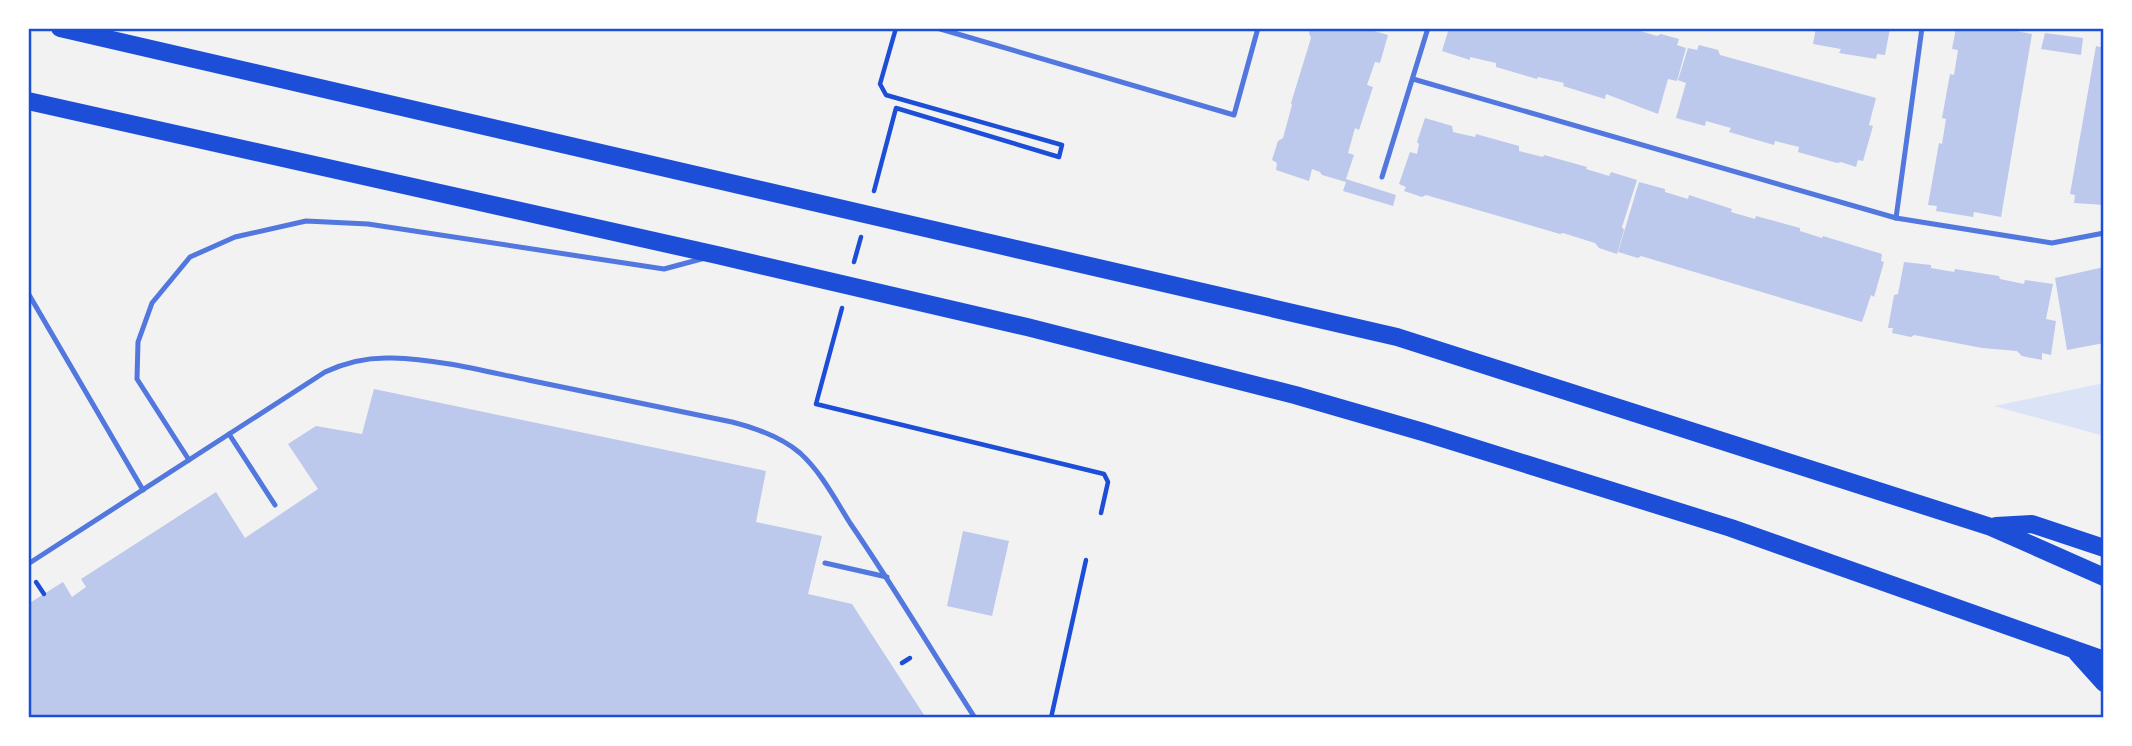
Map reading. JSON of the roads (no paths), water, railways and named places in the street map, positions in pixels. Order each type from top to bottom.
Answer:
[{"type":"main road","points":[[60,28],[1397,337],[1991,527],[2104,577]]},
{"type":"main road","points":[[28,101],[717,255],[1161,360],[1423,432],[1731,528],[2104,660]]},
{"type":"main road","points":[[1991,527],[2032,524],[2104,548]]},
{"type":"main road","points":[[2074,650],[2104,683]]},
{"type":"lane","points":[[937,28],[1234,115],[1258,28]]},
{"type":"lane","points":[[1382,177],[1427,28]]},
{"type":"lane","points":[[1896,218],[1922,28]]},
{"type":"lane","points":[[1413,79],[1896,218],[2052,243],[2104,233]]},
{"type":"lane","points":[[189,460],[137,379],[138,342],[152,303],[190,257],[235,237],[306,221],[368,224],[664,269],[717,255]]},
{"type":"lane","points":[[28,293],[143,490]]},
{"type":"lane","points":[[28,564],[325,372],[359,360],[415,359],[732,422],[748,426],[788,445],[817,472],[887,577],[975,718]]},
{"type":"lane","points":[[229,434],[275,505]]},
{"type":"lane","points":[[825,563],[887,577]]}]
